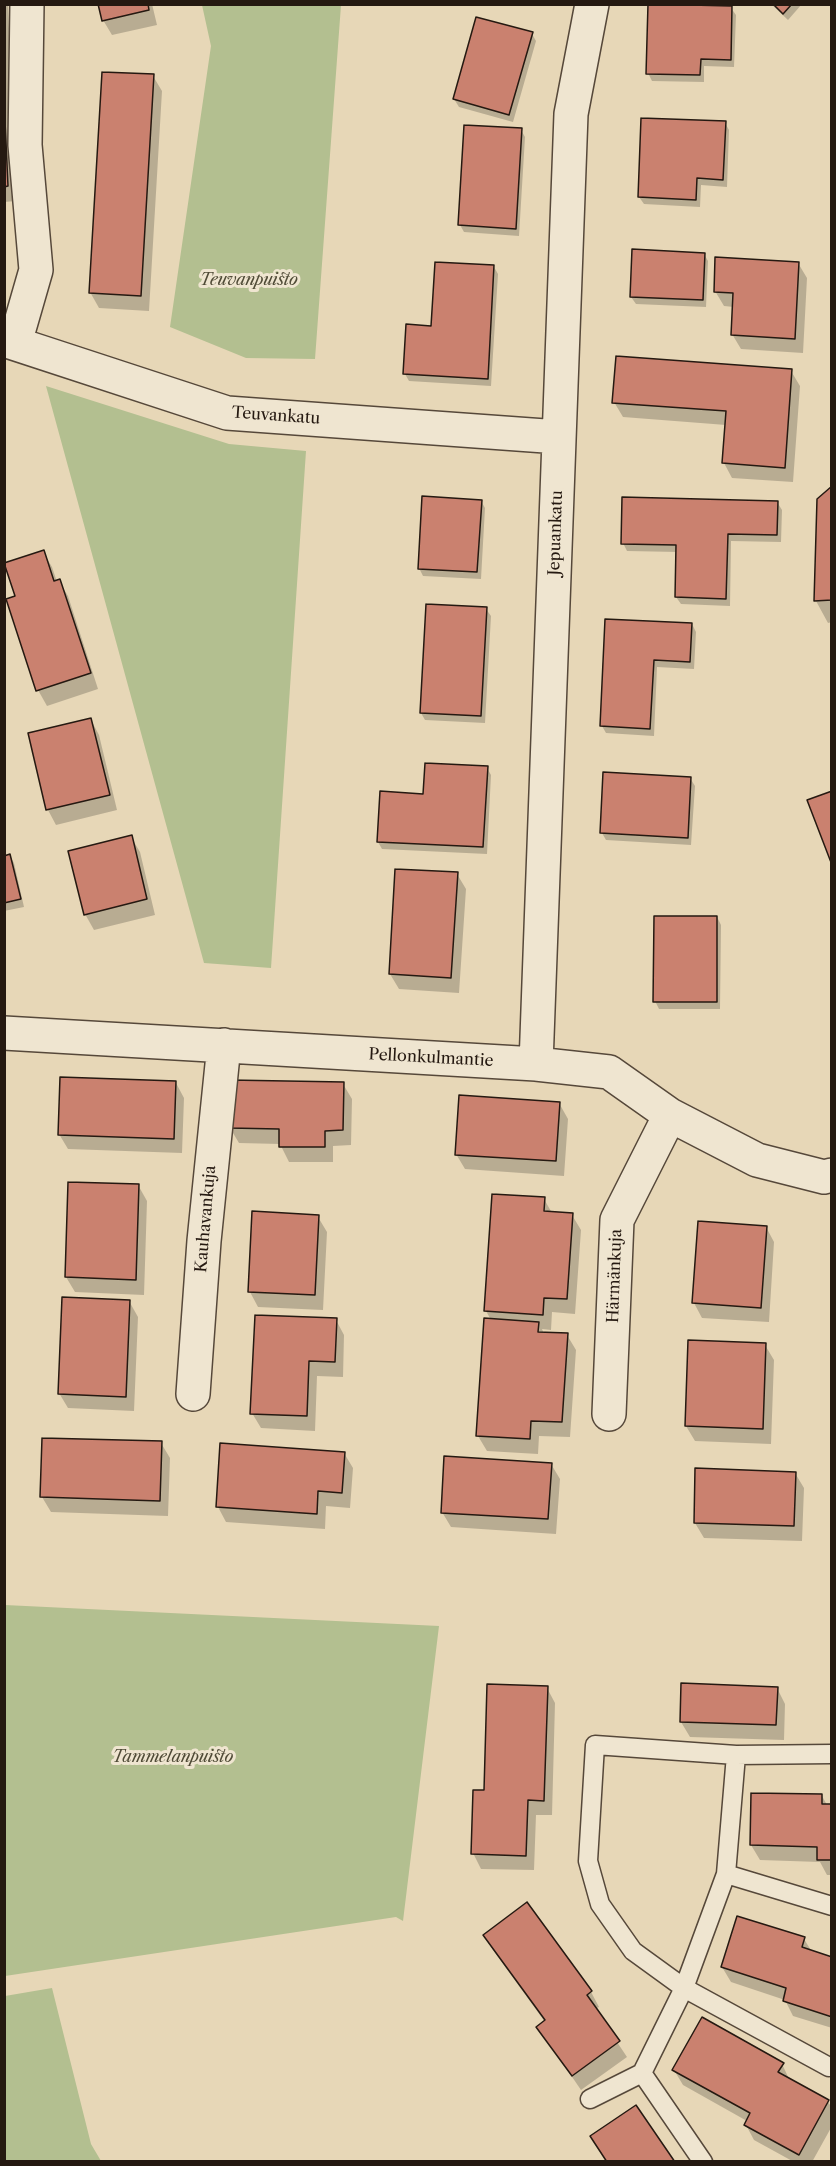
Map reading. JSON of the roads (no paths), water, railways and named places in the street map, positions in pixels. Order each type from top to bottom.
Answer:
[{"type":"street","points":[[10,341],[36,270],[25,145],[27,4]]},
{"type":"street","name":"Jepuankatu","points":[[536,1064],[571,114],[592,4]]},
{"type":"street","name":"Teuvankatu","points":[[10,341],[227,413],[559,437]]},
{"type":"street","name":"Pellonkulmantie","points":[[4,1033],[536,1064],[609,1072],[670,1115],[757,1160],[824,1177],[831,1175]]},
{"type":"street","name":"Kauhavankuja","points":[[193,1394],[204,1241],[224,1045]]},
{"type":"street","name":"Härmänkuja","points":[[609,1414],[617,1220],[670,1115]]},
{"type":"lane","points":[[829,2067],[684,1988],[633,1951],[600,1904],[588,1861],[595,1745],[736,1755],[831,1754]]},
{"type":"lane","points":[[590,2099],[642,2073],[684,1988],[726,1874],[736,1755]]},
{"type":"lane","points":[[726,1874],[831,1906]]},
{"type":"lane","points":[[642,2073],[703,2162]]},
{"type":"park label","name":"Teuvanpuisto","points":[[249,280]]},
{"type":"park label","name":"Tammelanpuisto","points":[[173,1757]]}]
